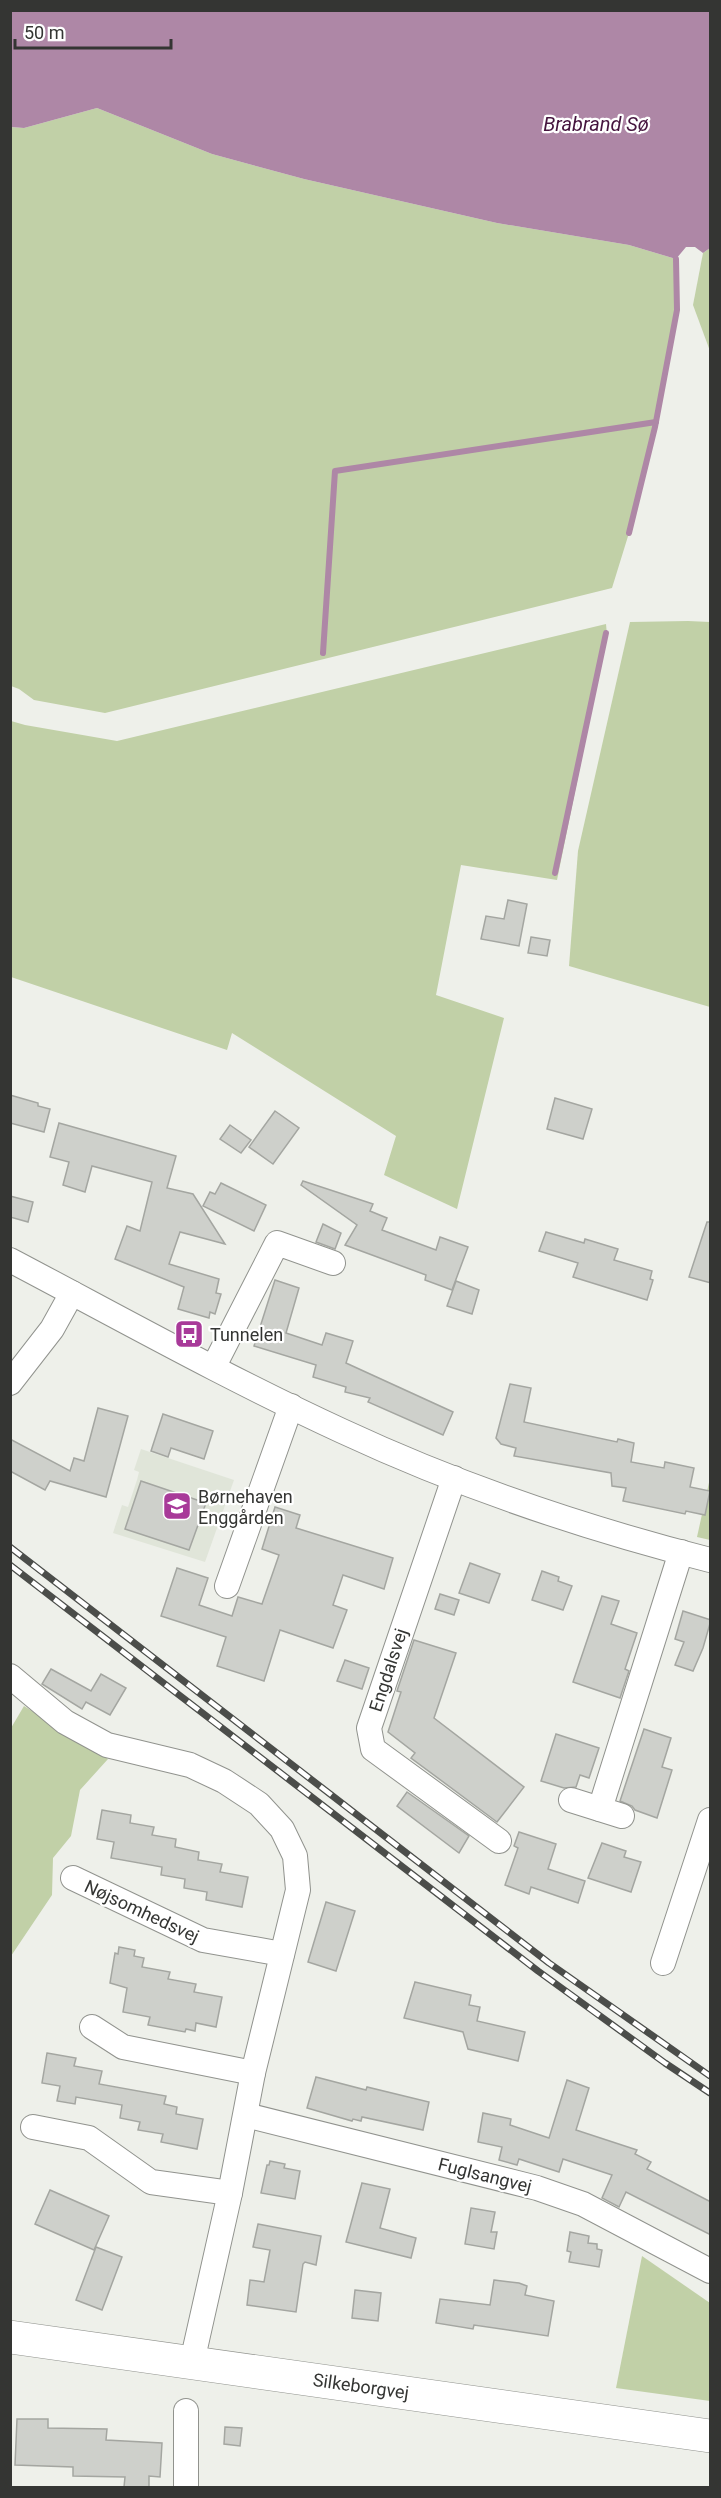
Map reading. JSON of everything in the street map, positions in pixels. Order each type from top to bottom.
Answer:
[{"type":"main road","name":"Silkeborgvej","points":[[10,2337],[711,2436]]},
{"type":"street","points":[[214,1366],[277,1243],[333,1263]]},
{"type":"street","points":[[10,1260],[341,1430],[454,1478],[554,1515],[711,1560]]},
{"type":"street","points":[[10,1383],[52,1329],[72,1293]]},
{"type":"street","points":[[227,1586],[291,1406]]},
{"type":"street","name":"Engdalsvej","points":[[454,1478],[369,1728],[373,1749],[499,1841]]},
{"type":"street","points":[[571,1800],[611,1812],[681,1552]]},
{"type":"street","points":[[10,1676],[65,1722],[107,1745],[190,1765],[224,1781],[259,1804],[282,1829],[295,1856],[298,1890],[253,2073],[230,2193],[192,2362]]},
{"type":"street","points":[[663,1963],[711,1820]]},
{"type":"street","name":"Nøjsomhedsvej","points":[[73,1878],[203,1940],[282,1954]]},
{"type":"street","points":[[92,2027],[123,2047],[253,2073]]},
{"type":"street","name":"Fuglsangvej","points":[[246,2115],[537,2188],[583,2204],[711,2271]]},
{"type":"street","points":[[33,2127],[89,2138],[151,2182],[230,2193]]},
{"type":"street","points":[[186,2411],[186,2487]]},
{"type":"shaded area","name":"Børnehaven Enggården","points":[[141,1449],[234,1480],[205,1562],[113,1533],[122,1505],[128,1507],[137,1480],[139,1472],[134,1470]]},
{"type":"green space","points":[[97,108],[212,154],[304,179],[497,223],[629,245],[676,259],[677,310],[656,422],[629,533],[612,588],[105,713],[34,700],[11,686],[10,127],[24,128]]},
{"type":"green space","points":[[710,248],[710,351],[693,305],[703,253]]},
{"type":"green space","points":[[630,622],[710,622],[710,1007],[569,966],[578,851]]},
{"type":"green space","points":[[606,624],[607,635],[557,880],[461,865],[436,995],[504,1018],[457,1209],[384,1175],[396,1136],[232,1033],[227,1050],[11,977],[11,721],[117,741]]},
{"type":"green space","points":[[710,1478],[710,1540],[697,1537]]},
{"type":"green space","points":[[24,1706],[108,1759],[80,1790],[71,1836],[53,1858],[52,1895],[11,1956],[11,1728]]},
{"type":"green space","points":[[642,2256],[710,2303],[710,2401],[616,2388]]},
{"type":"water","name":"Brabrand Sø","points":[[10,11],[710,11],[710,248],[703,253],[695,247],[686,247],[676,259],[629,245],[497,223],[304,179],[212,154],[97,108],[24,128],[11,127]]},
{"type":"building","points":[[508,900],[527,904],[519,946],[481,939],[486,916],[504,919]]},
{"type":"building","points":[[531,937],[550,940],[547,956],[528,953]]},
{"type":"building","points":[[10,1095],[50,1109],[44,1132],[10,1123]]},
{"type":"building","points":[[555,1098],[592,1109],[583,1139],[547,1129]]},
{"type":"building","points":[[275,1111],[299,1128],[273,1164],[249,1147]]},
{"type":"building","points":[[59,1123],[176,1156],[167,1188],[193,1194],[225,1244],[180,1232],[169,1264],[219,1279],[216,1293],[221,1294],[215,1314],[210,1312],[209,1318],[178,1309],[184,1287],[115,1259],[127,1226],[140,1231],[152,1182],[92,1166],[85,1192],[63,1185],[69,1162],[50,1157]]},
{"type":"building","points":[[230,1125],[251,1140],[241,1153],[220,1139]]},
{"type":"building","points":[[303,1181],[373,1204],[370,1211],[387,1218],[382,1230],[436,1250],[440,1237],[468,1247],[452,1290],[425,1280],[426,1275],[345,1245],[357,1225],[301,1185]]},
{"type":"building","points":[[221,1183],[266,1205],[254,1231],[203,1206],[210,1192],[215,1194]]},
{"type":"building","points":[[10,1196],[33,1202],[28,1222],[10,1217]]},
{"type":"building","points":[[707,1222],[711,1222],[711,1283],[689,1277]]},
{"type":"building","points":[[323,1224],[341,1233],[335,1249],[316,1242]]},
{"type":"building","points":[[546,1232],[584,1243],[585,1239],[618,1249],[614,1260],[652,1271],[650,1279],[653,1280],[647,1300],[573,1277],[578,1263],[539,1251]]},
{"type":"building","points":[[275,1280],[299,1288],[286,1333],[322,1345],[326,1333],[353,1341],[346,1363],[453,1412],[443,1435],[368,1402],[370,1398],[345,1392],[346,1387],[313,1377],[316,1365],[254,1346]]},
{"type":"building","points":[[456,1281],[479,1290],[472,1314],[447,1306]]},
{"type":"building","points":[[510,1384],[531,1388],[524,1422],[617,1442],[618,1439],[634,1443],[631,1462],[664,1468],[665,1462],[694,1468],[690,1487],[710,1491],[705,1515],[686,1511],[685,1514],[623,1501],[626,1488],[612,1486],[611,1473],[514,1456],[516,1448],[501,1444],[496,1438]]},
{"type":"building","points":[[98,1408],[128,1416],[106,1497],[50,1481],[45,1490],[10,1471],[10,1439],[70,1471],[74,1458],[84,1461]]},
{"type":"building","points":[[163,1414],[213,1431],[204,1459],[171,1448],[168,1457],[151,1451]]},
{"type":"building","points":[[141,1481],[206,1503],[189,1550],[125,1529]]},
{"type":"building","points":[[275,1507],[300,1515],[296,1528],[393,1558],[384,1589],[343,1575],[333,1605],[347,1610],[333,1648],[280,1630],[264,1681],[217,1666],[226,1637],[161,1616],[177,1568],[208,1578],[199,1605],[232,1616],[238,1597],[262,1604],[279,1555],[262,1549]]},
{"type":"building","points":[[470,1563],[500,1574],[489,1603],[459,1593]]},
{"type":"building","points":[[542,1571],[559,1577],[558,1581],[572,1586],[563,1610],[532,1600]]},
{"type":"building","points":[[440,1594],[459,1600],[454,1615],[435,1609]]},
{"type":"building","points":[[602,1596],[619,1601],[611,1624],[637,1633],[625,1669],[629,1671],[620,1698],[573,1682]]},
{"type":"building","points":[[683,1611],[711,1620],[693,1671],[675,1665],[684,1642],[675,1639]]},
{"type":"building","points":[[414,1640],[456,1653],[434,1718],[524,1787],[497,1822],[411,1758],[415,1753],[388,1732],[401,1692],[397,1691]]},
{"type":"building","points":[[345,1660],[369,1668],[362,1689],[337,1681]]},
{"type":"building","points":[[51,1669],[91,1691],[101,1674],[126,1688],[110,1715],[86,1702],[82,1709],[42,1684]]},
{"type":"building","points":[[644,1729],[671,1738],[662,1767],[672,1770],[657,1818],[635,1810],[632,1806],[620,1801]]},
{"type":"building","points":[[556,1734],[599,1748],[589,1778],[580,1775],[576,1787],[564,1788],[541,1781]]},
{"type":"building","points":[[407,1792],[469,1836],[459,1853],[397,1806]]},
{"type":"building","points":[[102,1810],[131,1815],[130,1823],[154,1827],[152,1835],[176,1839],[175,1847],[199,1852],[198,1860],[222,1864],[220,1872],[248,1877],[242,1907],[206,1900],[207,1892],[184,1888],[185,1879],[161,1875],[162,1867],[111,1858],[114,1842],[97,1839]]},
{"type":"building","points":[[519,1832],[556,1844],[548,1869],[585,1881],[578,1903],[531,1887],[529,1894],[505,1885],[518,1848],[514,1846]]},
{"type":"building","points":[[602,1843],[626,1851],[624,1857],[641,1862],[631,1892],[588,1878]]},
{"type":"building","points":[[326,1902],[355,1911],[336,1971],[308,1962]]},
{"type":"building","points":[[119,1947],[135,1950],[134,1956],[144,1958],[142,1967],[170,1972],[168,1979],[196,1984],[194,1992],[222,1997],[216,2027],[196,2023],[195,2031],[186,2029],[185,2032],[148,2025],[150,2017],[123,2012],[127,1988],[110,1983],[115,1953],[118,1954]]},
{"type":"building","points":[[415,1982],[471,1995],[469,2005],[480,2007],[477,2021],[525,2032],[518,2061],[468,2049],[463,2032],[404,2018]]},
{"type":"building","points":[[47,2053],[76,2058],[74,2066],[102,2071],[99,2084],[166,2096],[164,2104],[177,2107],[176,2114],[203,2119],[197,2149],[161,2142],[163,2134],[138,2130],[140,2122],[120,2118],[122,2105],[76,2097],[75,2104],[57,2101],[60,2086],[42,2083]]},
{"type":"building","points":[[316,2077],[366,2090],[367,2087],[429,2102],[423,2130],[362,2117],[361,2121],[353,2119],[352,2121],[307,2108]]},
{"type":"building","points":[[567,2080],[589,2088],[576,2130],[637,2150],[635,2154],[651,2162],[647,2169],[711,2202],[711,2235],[626,2192],[619,2207],[602,2198],[612,2175],[563,2159],[559,2172],[519,2159],[517,2165],[499,2160],[502,2147],[478,2142],[483,2113],[511,2119],[510,2125],[549,2138]]},
{"type":"building","points":[[270,2161],[285,2164],[284,2168],[300,2171],[295,2199],[261,2193],[267,2165]]},
{"type":"building","points":[[362,2183],[390,2189],[380,2228],[416,2238],[411,2258],[346,2242]]},
{"type":"building","points":[[50,2190],[109,2216],[94,2250],[35,2224]]},
{"type":"building","points":[[471,2208],[495,2212],[491,2232],[497,2232],[494,2249],[465,2244]]},
{"type":"building","points":[[258,2224],[321,2236],[316,2265],[305,2262],[303,2264],[296,2312],[247,2305],[250,2280],[264,2282],[270,2250],[253,2247]]},
{"type":"building","points":[[570,2232],[589,2236],[588,2243],[597,2244],[597,2249],[602,2250],[599,2267],[569,2262],[571,2252],[567,2251]]},
{"type":"building","points":[[96,2247],[122,2257],[102,2310],[76,2300]]},
{"type":"building","points":[[494,2280],[519,2283],[527,2286],[525,2295],[554,2301],[548,2336],[474,2325],[473,2329],[436,2323],[440,2299],[490,2305]]},
{"type":"building","points":[[355,2290],[381,2293],[378,2321],[352,2318]]},
{"type":"building","points":[[17,2419],[48,2419],[48,2428],[107,2429],[106,2440],[162,2443],[160,2477],[149,2476],[149,2487],[124,2487],[125,2477],[73,2476],[73,2467],[15,2465]]},
{"type":"building","points":[[225,2427],[242,2428],[240,2446],[224,2444]]},
{"type":"waterway","points":[[629,533],[655,427],[677,310],[676,259]]},
{"type":"waterway","points":[[323,653],[335,471],[656,422]]},
{"type":"waterway","points":[[555,873],[606,633]]},
{"type":"railway","points":[[10,1547],[549,1963],[710,2076]]},
{"type":"railway","points":[[10,1565],[538,1971],[710,2093]]},
{"type":"place","name":"Tunnelen","points":[[189,1334]]},
{"type":"place","name":"Børnehaven Enggården","points":[[177,1506]]}]
